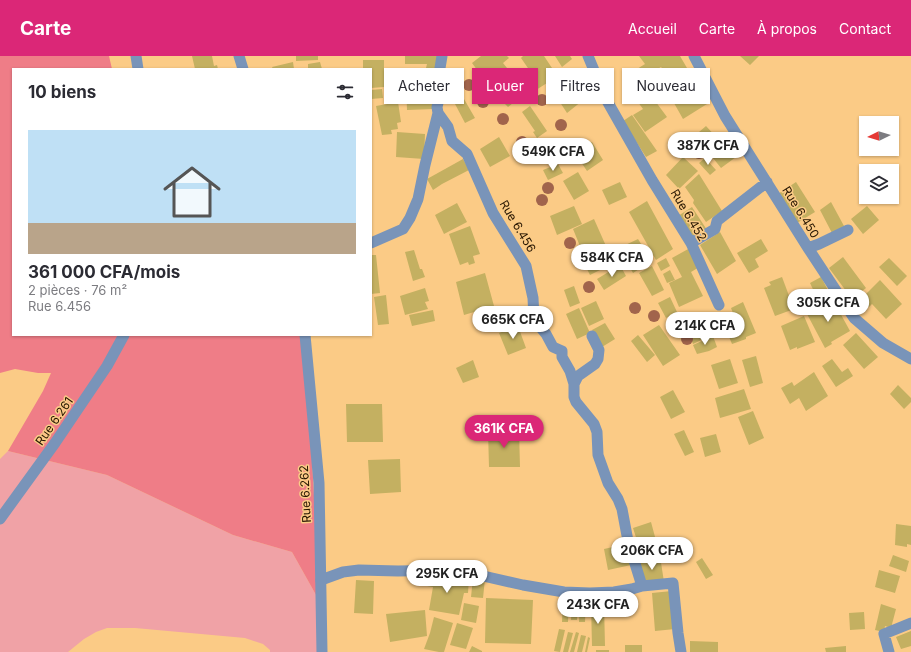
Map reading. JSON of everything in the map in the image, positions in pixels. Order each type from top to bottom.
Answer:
[{"type":"street","points":[[136,56],[138,68]]},
{"type":"street","points":[[239,56],[243,68]]},
{"type":"street","points":[[372,243],[403,229],[410,218],[418,199],[438,113],[439,74],[442,56]]},
{"type":"street","name":"Rue 6.452","points":[[588,56],[606,99],[652,180],[691,242],[719,305]]},
{"type":"street","name":"Rue 6.450","points":[[694,56],[725,116],[854,318],[883,343],[911,359]]},
{"type":"street","name":"Rue 6.456","points":[[438,113],[448,127],[452,142],[467,154],[493,213],[526,266],[533,298],[534,318],[546,334],[553,347],[562,351],[562,358],[570,371],[574,384],[574,397],[576,402],[594,424],[597,432],[598,454],[608,483],[618,499],[622,509],[628,541],[642,586]]},
{"type":"street","points":[[691,242],[715,229],[717,221],[767,182]]},
{"type":"street","points":[[808,248],[848,230]]},
{"type":"street","name":"Rue 6.261","points":[[0,519],[55,443],[103,372],[123,336]]},
{"type":"street","name":"Rue 6.262","points":[[305,336],[319,483],[322,652]]},
{"type":"street","points":[[574,384],[578,376],[595,364],[600,354],[592,336]]},
{"type":"street","points":[[321,580],[343,572],[359,570],[457,570],[522,585],[564,592],[614,592],[642,586],[673,583],[681,652]]},
{"type":"street","points":[[889,652],[884,634],[911,623]]},
{"type":"shaded area","points":[[0,56],[109,56],[112,68],[12,68],[12,336],[305,336],[320,602],[292,552],[233,535],[107,475],[8,451],[43,391],[51,373],[38,373],[15,369],[0,373]]},
{"type":"shaded area","points":[[8,451],[107,475],[233,535],[292,552],[320,602],[322,652],[270,652],[270,650],[263,644],[245,638],[135,628],[107,628],[84,639],[68,652],[0,652],[0,459]]},
{"type":"building","points":[[192,56],[212,56],[214,66],[217,65],[218,68],[195,68]]},
{"type":"building","points":[[296,56],[318,56],[318,60],[296,61]]},
{"type":"building","points":[[405,56],[438,56],[435,68],[426,68],[427,64],[405,64]]},
{"type":"building","points":[[481,56],[507,56],[509,58],[503,63],[507,68],[476,68],[472,63]]},
{"type":"building","points":[[523,56],[544,56],[552,68],[546,68],[546,84],[538,89],[538,68],[528,68],[521,58]]},
{"type":"building","points":[[555,56],[570,56],[572,59],[562,67]]},
{"type":"building","points":[[639,56],[680,56],[687,68],[639,68],[645,64]]},
{"type":"building","points":[[740,56],[759,56],[750,65]]},
{"type":"building","points":[[363,60],[384,60],[384,87],[372,88],[372,68],[363,68]]},
{"type":"building","points":[[293,62],[294,68],[272,68]]},
{"type":"building","points":[[320,62],[322,68],[308,68],[308,64]]},
{"type":"building","points":[[382,89],[383,98],[372,99],[372,90]]},
{"type":"building","points":[[464,99],[475,118],[465,123],[455,104],[464,104]]},
{"type":"building","points":[[398,104],[401,122],[397,123],[398,129],[391,130],[392,134],[382,135],[376,106]]},
{"type":"building","points":[[407,104],[434,104],[434,109],[407,110]]},
{"type":"building","points":[[505,104],[512,104],[508,107]]},
{"type":"building","points":[[561,104],[578,104],[567,113]]},
{"type":"building","points":[[639,104],[657,104],[667,117],[645,132],[633,115],[643,109]]},
{"type":"building","points":[[675,104],[707,104],[683,119]]},
{"type":"building","points":[[530,106],[547,131],[537,138],[533,132],[535,131],[522,112]]},
{"type":"building","points":[[632,115],[657,151],[646,157],[623,121]]},
{"type":"building","points":[[706,126],[718,139],[704,152],[692,138]]},
{"type":"building","points":[[397,132],[425,134],[424,159],[396,157]]},
{"type":"building","points":[[499,137],[510,156],[490,167],[480,149]]},
{"type":"building","points":[[723,141],[736,157],[721,168],[709,153]]},
{"type":"building","points":[[592,142],[603,160],[587,171],[575,153]]},
{"type":"building","points":[[683,157],[698,171],[679,189],[666,175]]},
{"type":"building","points":[[705,158],[716,170],[710,175],[699,163]]},
{"type":"building","points":[[463,159],[469,170],[433,190],[427,179]]},
{"type":"building","points":[[558,164],[563,173],[548,180],[543,170]]},
{"type":"building","points":[[578,172],[589,191],[574,200],[563,181]]},
{"type":"building","points":[[699,174],[722,211],[706,222],[693,203],[694,200],[685,187]]},
{"type":"building","points":[[620,182],[627,197],[609,205],[602,190]]},
{"type":"building","points":[[796,182],[815,212],[797,223],[778,194]]},
{"type":"building","points":[[647,201],[673,249],[656,260],[629,212]]},
{"type":"building","points":[[831,202],[844,226],[832,233],[820,210]]},
{"type":"building","points":[[457,203],[467,222],[444,234],[435,215]]},
{"type":"building","points":[[574,206],[582,224],[557,235],[550,216]]},
{"type":"building","points":[[867,206],[879,220],[863,234],[851,219]]},
{"type":"building","points":[[692,207],[707,230],[693,240],[678,216]]},
{"type":"building","points":[[594,219],[606,246],[584,256],[573,229]]},
{"type":"building","points":[[470,226],[480,254],[473,256],[475,263],[469,265],[468,262],[460,265],[449,234]]},
{"type":"building","points":[[720,232],[736,261],[717,274],[700,245]]},
{"type":"building","points":[[638,239],[650,258],[643,263],[644,266],[633,273],[619,248]]},
{"type":"building","points":[[761,239],[768,251],[755,259],[759,267],[749,273],[737,253]]},
{"type":"building","points":[[690,248],[701,266],[691,272],[703,296],[679,307],[669,283],[682,277],[672,258]]},
{"type":"building","points":[[414,250],[420,269],[422,269],[425,277],[413,281],[405,252]]},
{"type":"building","points":[[591,254],[600,270],[590,275],[582,259]]},
{"type":"building","points":[[372,255],[376,255],[380,293],[372,294]]},
{"type":"building","points":[[843,257],[866,288],[852,299],[829,268]]},
{"type":"building","points":[[666,258],[670,266],[661,271],[657,263]]},
{"type":"building","points":[[889,258],[907,276],[897,286],[879,267]]},
{"type":"building","points":[[620,265],[626,276],[604,290],[597,279]]},
{"type":"building","points":[[652,266],[664,290],[652,296],[639,273]]},
{"type":"building","points":[[670,270],[675,280],[667,283],[663,274]]},
{"type":"building","points":[[485,273],[494,306],[464,315],[456,282]]},
{"type":"building","points":[[782,277],[794,309],[775,316],[764,288],[771,285],[769,282]]},
{"type":"building","points":[[821,277],[830,294],[818,300],[810,283]]},
{"type":"building","points":[[880,280],[902,304],[886,319],[872,304],[869,307],[861,299]]},
{"type":"building","points":[[574,286],[580,303],[570,307],[564,290]]},
{"type":"building","points":[[425,288],[429,301],[425,302],[428,309],[405,315],[400,296]]},
{"type":"building","points":[[386,295],[389,324],[378,325],[374,297]]},
{"type":"building","points":[[670,297],[677,312],[666,318],[658,303]]},
{"type":"building","points":[[833,300],[850,331],[831,342],[832,344],[825,348],[807,314]]},
{"type":"building","points":[[596,301],[604,319],[589,326],[581,308]]},
{"type":"building","points":[[743,302],[756,333],[746,337],[746,339],[732,344],[727,332],[739,328],[731,308]]},
{"type":"building","points":[[579,308],[590,333],[577,339],[566,314]]},
{"type":"building","points":[[433,310],[435,321],[412,326],[409,315]]},
{"type":"building","points":[[704,316],[712,335],[693,344],[685,325]]},
{"type":"building","points":[[804,316],[815,342],[790,350],[781,326]]},
{"type":"building","points":[[605,323],[615,339],[602,347],[592,330]]},
{"type":"building","points":[[659,325],[680,355],[663,366],[643,335]]},
{"type":"building","points":[[518,326],[526,348],[508,355],[499,333]]},
{"type":"building","points":[[856,333],[878,357],[864,369],[843,345]]},
{"type":"building","points":[[638,335],[655,355],[647,362],[631,341]]},
{"type":"building","points":[[713,336],[717,347],[697,354],[693,345]]},
{"type":"building","points":[[756,356],[763,383],[750,387],[742,360]]},
{"type":"building","points":[[730,359],[738,383],[719,389],[711,365]]},
{"type":"building","points":[[832,359],[842,372],[848,368],[853,376],[836,387],[822,366]]},
{"type":"building","points":[[473,360],[479,377],[463,383],[456,368]]},
{"type":"building","points":[[814,372],[828,396],[806,411],[799,398],[790,404],[781,388],[792,382],[794,386]]},
{"type":"building","points":[[898,385],[911,398],[911,402],[904,409],[890,394]]},
{"type":"building","points":[[744,389],[751,409],[720,418],[715,398]]},
{"type":"building","points":[[673,390],[685,412],[671,419],[660,397]]},
{"type":"building","points":[[346,404],[382,404],[383,442],[347,442]]},
{"type":"building","points":[[753,411],[764,438],[749,445],[738,417]]},
{"type":"building","points":[[519,430],[520,467],[489,467],[488,431]]},
{"type":"building","points":[[684,430],[694,452],[685,456],[674,434]]},
{"type":"building","points":[[716,434],[721,452],[705,457],[700,438]]},
{"type":"building","points":[[400,459],[401,492],[370,494],[368,460]]},
{"type":"building","points":[[651,522],[658,548],[641,553],[633,528]]},
{"type":"building","points":[[896,524],[911,526],[911,545],[907,544],[907,547],[895,545]]},
{"type":"building","points":[[626,544],[631,565],[608,570],[604,549]]},
{"type":"building","points":[[893,555],[909,561],[906,572],[889,566]]},
{"type":"building","points":[[660,556],[664,582],[644,585],[640,561]]},
{"type":"building","points":[[702,558],[713,575],[706,579],[696,562]]},
{"type":"building","points":[[879,570],[900,576],[895,593],[875,587]]},
{"type":"building","points":[[428,575],[469,579],[468,593],[464,593],[459,615],[429,610],[433,587],[427,586]]},
{"type":"building","points":[[473,578],[485,579],[483,598],[471,597]]},
{"type":"building","points":[[356,580],[374,581],[373,614],[354,613]]},
{"type":"building","points":[[672,591],[675,629],[655,631],[652,593]]},
{"type":"building","points":[[593,594],[604,595],[604,602],[592,601]]},
{"type":"building","points":[[620,594],[627,594],[627,601],[619,600]]},
{"type":"building","points":[[486,598],[533,600],[531,644],[485,643]]},
{"type":"building","points":[[563,599],[569,599],[568,622],[562,622]]},
{"type":"building","points":[[572,600],[578,600],[577,620],[571,620]]},
{"type":"building","points":[[580,600],[586,600],[585,622],[579,622]]},
{"type":"building","points":[[464,603],[479,606],[476,623],[461,620]]},
{"type":"building","points":[[591,604],[604,604],[605,646],[592,646]]},
{"type":"building","points":[[881,604],[896,609],[891,628],[885,626],[884,632],[875,630]]},
{"type":"building","points":[[425,610],[427,636],[390,642],[386,614]]},
{"type":"building","points":[[864,612],[865,629],[850,630],[849,613]]},
{"type":"building","points":[[434,617],[453,623],[444,652],[424,649]]},
{"type":"building","points":[[457,623],[473,628],[466,649],[450,645]]},
{"type":"building","points":[[559,629],[565,630],[560,652],[554,651]]},
{"type":"building","points":[[911,631],[911,646],[901,649],[896,637]]},
{"type":"building","points":[[568,632],[573,633],[568,652],[563,652]]},
{"type":"building","points":[[576,632],[579,633],[574,652],[570,652]]},
{"type":"building","points":[[581,635],[586,636],[582,652],[577,652]]},
{"type":"building","points":[[588,637],[590,638],[587,652],[585,652]]},
{"type":"building","points":[[690,641],[718,642],[718,652],[690,652]]},
{"type":"building","points":[[625,645],[642,645],[642,652],[625,652]]},
{"type":"building","points":[[472,646],[482,651],[482,652],[469,652]]},
{"type":"building","points":[[846,646],[846,652],[826,652],[825,648]]},
{"type":"building","points":[[596,650],[609,650],[609,652],[596,652]]}]
